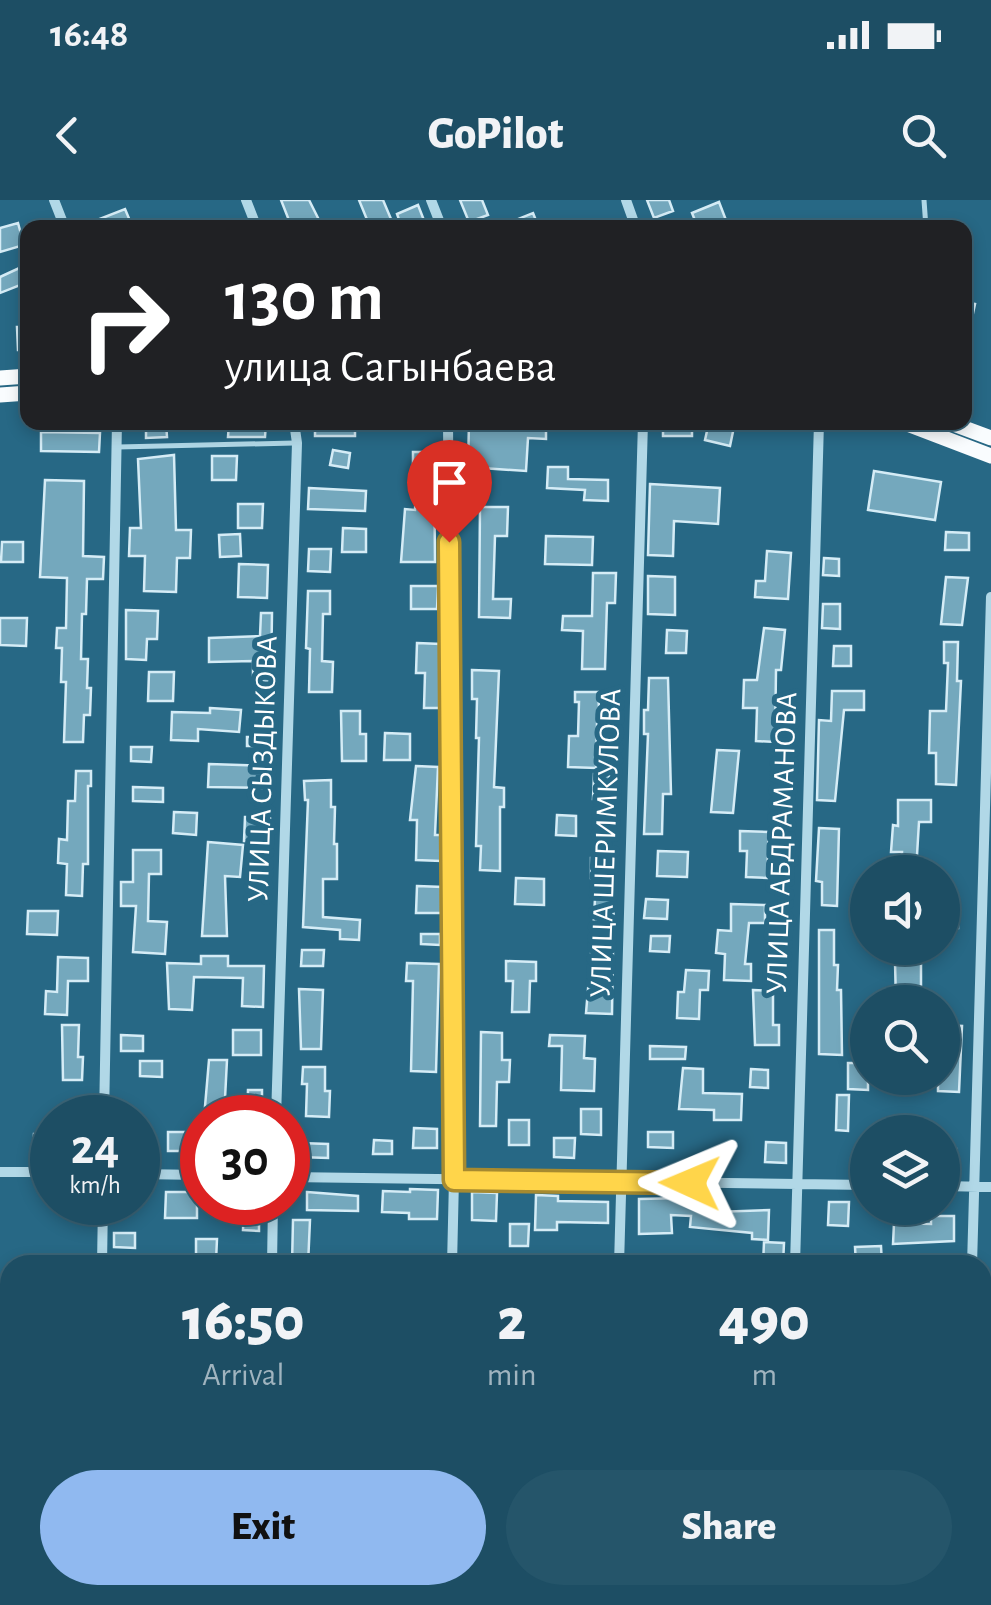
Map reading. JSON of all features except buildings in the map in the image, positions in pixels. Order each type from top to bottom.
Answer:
[{"type":"highway","points":[[923,430],[991,456]]},
{"type":"street","points":[[104,1095],[117,430]]},
{"type":"street","name":"УЛИЦА СЫЗДЫКОВА","points":[[277,1095],[296,430]]},
{"type":"street","points":[[448,430],[452,1255]]},
{"type":"street","name":"УЛИЦА ШЕРИМКУЛОВА","points":[[619,1255],[643,430]]},
{"type":"street","name":"УЛИЦА АБДРАМАНОВА","points":[[796,1255],[819,430]]},
{"type":"street","points":[[972,1255],[991,596]]},
{"type":"street","points":[[0,1172],[30,1172]]},
{"type":"street","points":[[310,1177],[850,1185]]},
{"type":"street","points":[[960,1187],[991,1187]]},
{"type":"street","points":[[102,1255],[103,1225]]},
{"type":"street","points":[[272,1255],[273,1225]]},
{"type":"lane","points":[[118,447],[298,443]]},
{"type":"route","points":[[449,542],[454,1180],[690,1183]]}]
